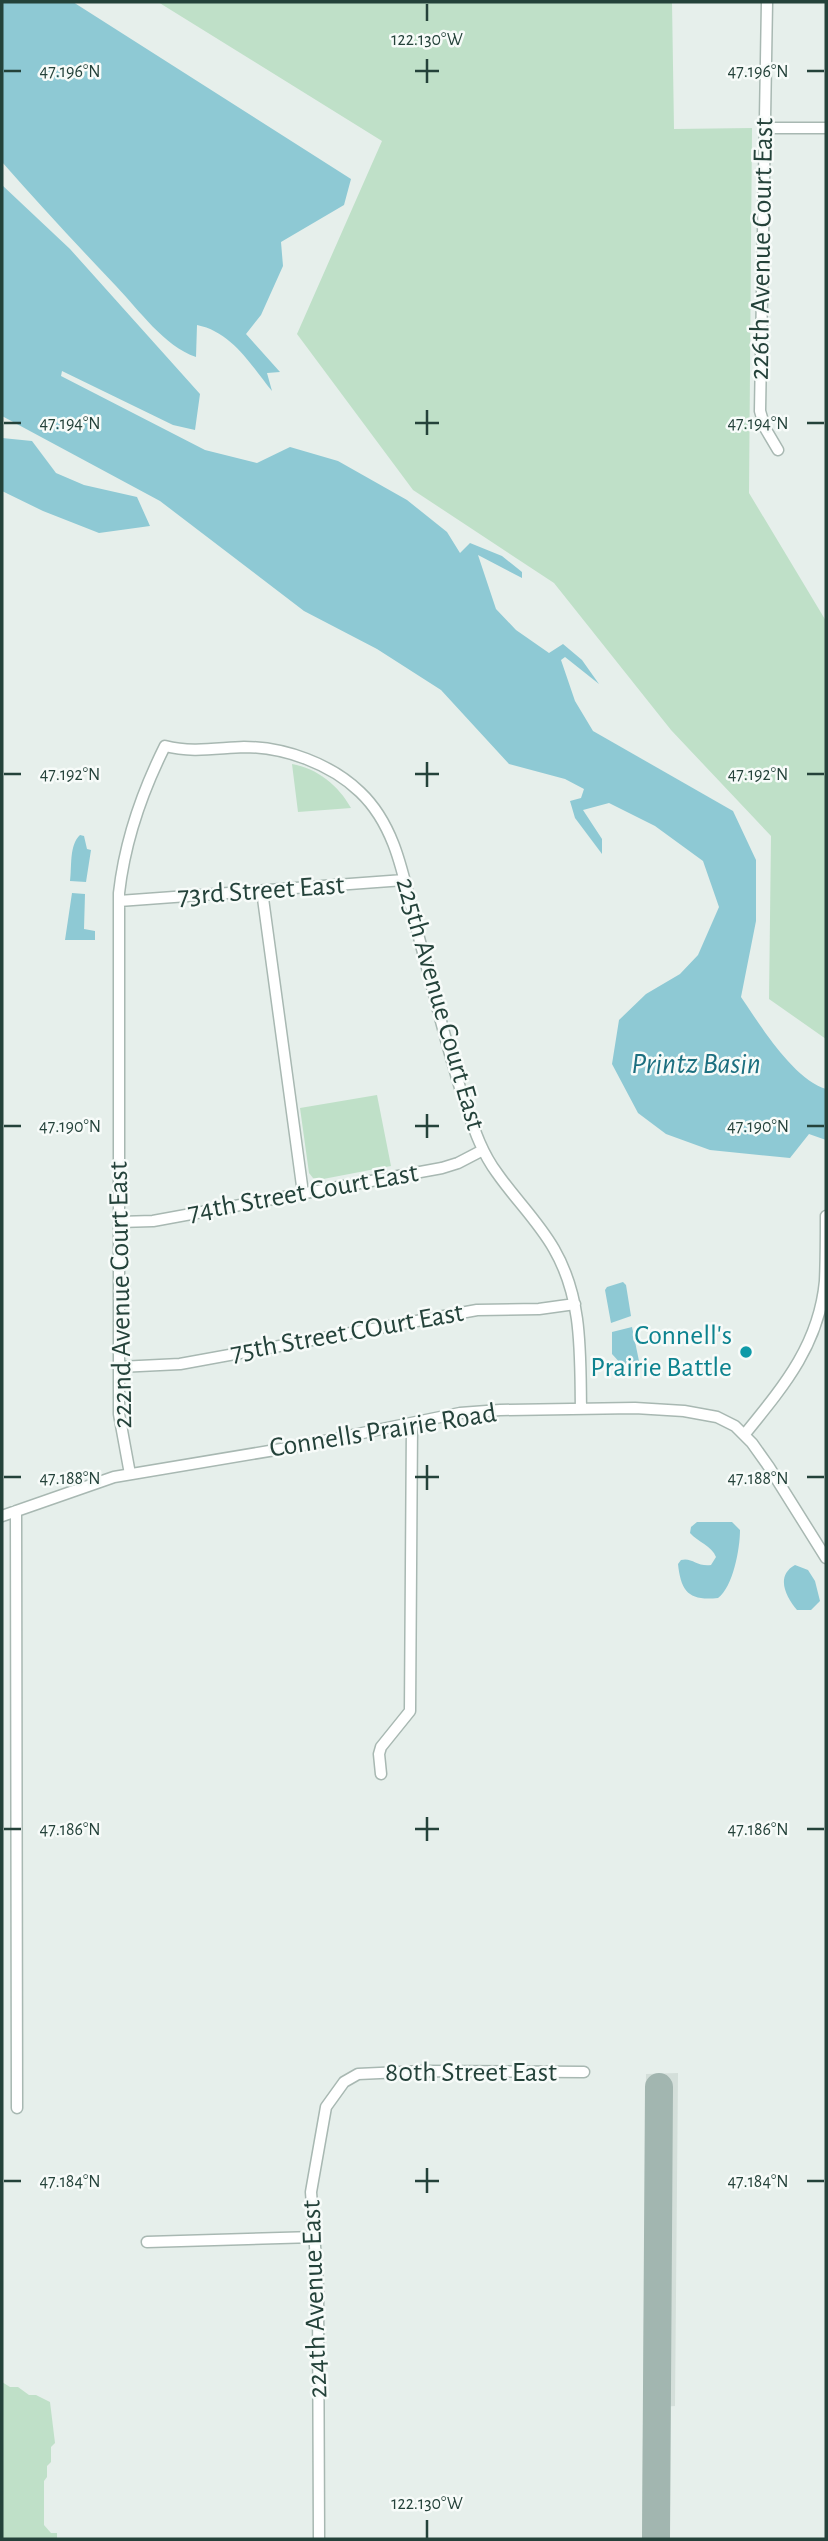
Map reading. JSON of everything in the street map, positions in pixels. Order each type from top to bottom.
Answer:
[{"type":"street","name":"226th Avenue Court East","points":[[767,2],[760,411],[765,428],[778,450]]},
{"type":"street","points":[[765,128],[826,128]]},
{"type":"street","name":"225th Avenue Court East","points":[[165,746],[190,750],[243,747],[278,751],[333,772],[359,791],[372,805],[387,829],[398,856],[458,1082],[483,1150],[495,1171],[542,1230],[555,1251],[575,1304],[581,1409]]},
{"type":"street","name":"222nd Avenue Court East","points":[[130,1474],[119,1414],[119,901],[122,864],[133,822],[165,746]]},
{"type":"street","name":"73rd Street East","points":[[119,901],[404,880]]},
{"type":"street","points":[[262,891],[303,1193]]},
{"type":"street","name":"74th Street Court East","points":[[119,1222],[152,1221],[442,1168],[483,1150]]},
{"type":"street","points":[[744,1435],[780,1393],[802,1357],[817,1320],[825,1282],[826,1216]]},
{"type":"street","name":"75th Street COurt East","points":[[119,1367],[180,1364],[477,1310],[539,1309],[575,1304]]},
{"type":"street","name":"Connells Prairie Road","points":[[2,1516],[114,1477],[299,1446],[460,1413],[635,1408],[684,1411],[718,1417],[735,1426],[769,1467],[826,1558]]},
{"type":"street","points":[[381,1774],[381,1747],[410,1711],[412,1423]]},
{"type":"street","points":[[16,1511],[17,2108]]},
{"type":"street","name":"80th Street East","points":[[358,2074],[423,2071],[584,2072]]},
{"type":"street","name":"224th Avenue East","points":[[319,2539],[316,2237],[311,2192],[326,2107],[344,2082],[358,2074]]},
{"type":"street","points":[[147,2242],[316,2237]]},
{"type":"shaded area","points":[[678,2073],[675,2406],[660,2407],[660,2539],[642,2539],[646,2074]]},
{"type":"green space","points":[[158,2],[672,2],[674,129],[752,128],[749,493],[826,621],[826,1039],[769,999],[771,836],[671,730],[554,583],[413,490],[297,334],[382,141]]},
{"type":"green space","points":[[292,764],[310,769],[326,779],[340,792],[351,808],[298,812]]},
{"type":"green space","points":[[377,1095],[391,1166],[318,1180],[313,1178],[309,1173],[300,1108]]},
{"type":"green space","points":[[2,2382],[50,2402],[55,2443],[51,2447],[51,2462],[47,2466],[47,2477],[44,2481],[44,2525],[51,2533],[57,2533],[57,2539],[2,2539]]},
{"type":"water","points":[[2,2],[73,2],[351,179],[344,205],[281,242],[283,266],[261,315],[246,334],[280,372],[267,373],[272,391],[231,342],[209,329],[197,325],[196,357],[173,345],[143,316],[2,162]]},
{"type":"water","name":"Printz Basin","points":[[2,185],[70,249],[200,394],[195,430],[173,425],[62,371],[61,376],[205,450],[257,463],[290,447],[338,461],[407,500],[447,532],[460,553],[470,543],[502,556],[522,572],[522,578],[478,555],[496,609],[516,630],[549,653],[563,644],[582,660],[599,684],[565,657],[561,660],[575,701],[593,731],[733,811],[756,860],[756,921],[741,997],[790,1063],[801,1074],[826,1089],[826,1140],[809,1134],[790,1158],[710,1150],[666,1134],[638,1113],[612,1064],[619,1020],[646,994],[680,974],[698,955],[719,907],[703,861],[655,826],[609,803],[583,810],[602,839],[602,854],[575,818],[570,801],[581,798],[584,789],[565,779],[509,764],[441,690],[377,649],[304,611],[160,501],[2,416]]},
{"type":"water","points":[[2,438],[32,441],[56,473],[84,485],[137,497],[150,526],[99,533],[2,491]]},
{"type":"water","points":[[80,835],[84,836],[87,849],[91,850],[86,882],[70,881],[73,850]]},
{"type":"water","points":[[72,893],[85,894],[84,929],[95,931],[95,940],[65,940]]},
{"type":"water","points":[[623,1282],[626,1285],[631,1316],[611,1323],[605,1290]]},
{"type":"water","points":[[632,1327],[639,1361],[622,1365],[612,1354],[612,1332]]},
{"type":"water","points":[[697,1522],[732,1522],[740,1530],[732,1577],[718,1598],[693,1596],[681,1582],[678,1564],[681,1560],[711,1565],[716,1557],[690,1533],[691,1527]]},
{"type":"water","points":[[795,1565],[808,1570],[815,1581],[820,1601],[811,1610],[797,1610],[786,1593],[785,1575]]},
{"type":"taxiway","points":[[656,2539],[659,2087]]},
{"type":"place","name":"Connell's Prairie Battle","points":[[746,1352]]}]
